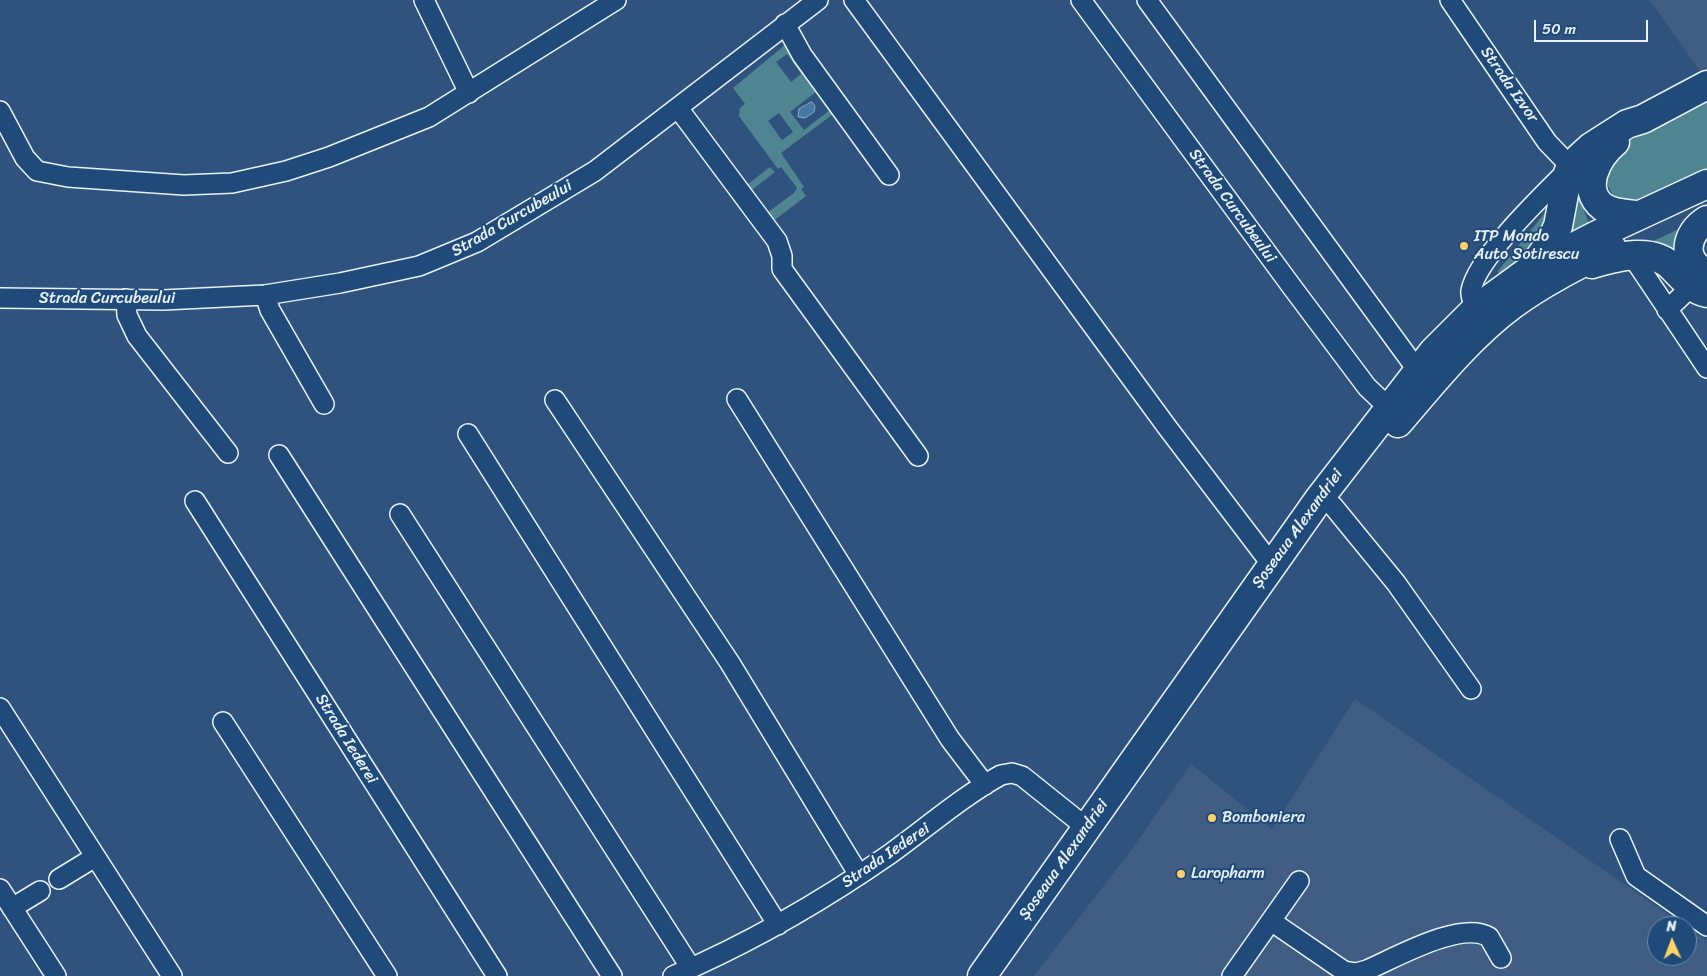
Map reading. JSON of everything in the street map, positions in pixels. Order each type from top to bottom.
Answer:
[{"type":"highway","points":[[1531,269],[1550,243],[1558,226],[1565,181],[1571,167],[1591,147],[1607,136],[1627,124],[1643,119],[1707,85]]},
{"type":"highway","points":[[1638,215],[1613,212],[1604,208],[1594,192],[1592,182],[1593,171],[1602,154],[1643,119]]},
{"type":"highway","name":"Șoseaua Alexandriei","points":[[982,976],[1272,564],[1388,407],[1439,346],[1476,309],[1531,269],[1638,215],[1707,184]]},
{"type":"highway","name":"Șoseaua Alexandriei","points":[[1000,976],[1269,593],[1333,506],[1411,408],[1484,330],[1514,304],[1571,269],[1707,203]]},
{"type":"highway","points":[[1702,284],[1692,261],[1688,245],[1694,229],[1707,220]]},
{"type":"highway","points":[[1571,269],[1620,258],[1651,256],[1667,262],[1702,284]]},
{"type":"street","points":[[424,0],[468,93]]},
{"type":"street","points":[[0,111],[25,158],[37,171],[68,177],[184,185],[232,182],[286,171],[329,157],[429,117],[616,0]]},
{"type":"street","name":"Strada Curcubeului","points":[[0,298],[171,300],[265,295],[385,274],[419,266],[450,255],[534,209],[595,171],[818,0]]},
{"type":"street","points":[[854,0],[1167,428],[1272,564]]},
{"type":"street","name":"Strada Curcubeului","points":[[1082,0],[1292,288],[1367,387],[1388,407]]},
{"type":"street","points":[[1147,0],[1418,371]]},
{"type":"street","name":"Strada Izvor","points":[[1450,0],[1547,142],[1571,167]]},
{"type":"street","points":[[785,24],[802,55],[889,175]]},
{"type":"street","points":[[678,108],[777,241],[782,256],[782,269],[918,456]]},
{"type":"street","points":[[1476,309],[1471,290],[1488,260],[1538,200],[1571,167]]},
{"type":"street","points":[[1638,265],[1707,368]]},
{"type":"street","points":[[1667,310],[1702,284]]},
{"type":"street","points":[[265,295],[270,310],[324,404]]},
{"type":"street","points":[[126,299],[127,315],[137,336],[228,453]]},
{"type":"street","points":[[737,399],[950,739],[985,785]]},
{"type":"street","points":[[555,400],[730,663],[859,875]]},
{"type":"street","points":[[468,434],[778,925]]},
{"type":"street","points":[[279,455],[612,976]]},
{"type":"street","name":"Strada Iederei","points":[[196,501],[498,976]]},
{"type":"street","points":[[1333,506],[1396,583],[1471,689]]},
{"type":"street","points":[[400,514],[691,968]]},
{"type":"street","points":[[0,708],[172,976]]},
{"type":"street","points":[[223,722],[387,976]]},
{"type":"street","name":"Strada Iederei","points":[[673,976],[727,953],[778,925],[859,875],[985,785],[1007,773],[1022,776],[1087,828]]},
{"type":"street","points":[[1620,839],[1636,876],[1707,926]]},
{"type":"street","points":[[59,880],[95,857]]},
{"type":"street","points":[[1232,976],[1299,880]]},
{"type":"street","points":[[0,889],[56,976]]},
{"type":"street","points":[[12,908],[40,890]]},
{"type":"street","points":[[1271,920],[1344,972],[1356,973],[1367,970],[1446,936],[1473,932],[1489,937],[1501,958]]},
{"type":"shaded area","points":[[1649,0],[1707,0],[1707,81],[1656,9]]},
{"type":"shaded area","points":[[812,102],[815,106],[814,112],[805,118],[798,117],[799,109]]},
{"type":"shaded area","points":[[1355,699],[1670,916],[1647,916],[1647,966],[1697,966],[1697,934],[1707,941],[1707,976],[1034,976],[1132,849],[1191,764],[1272,829]]},
{"type":"green space","points":[[785,45],[836,112],[781,153],[804,187],[801,189],[806,196],[772,222],[743,188],[770,167],[775,172],[752,190],[768,212],[794,193],[797,188],[781,167],[778,169],[739,116],[740,108],[745,104],[733,88]],"holes":[[[787,54],[801,74],[791,82],[776,62]],[[816,92],[830,110],[804,130],[790,112]],[[779,113],[793,132],[782,140],[768,121]]]},
{"type":"green space","points":[[1707,98],[1707,170],[1637,200],[1630,201],[1614,197],[1607,184],[1606,176],[1610,163],[1619,151],[1647,130]]},
{"type":"green space","points":[[1577,171],[1581,202],[1589,224],[1563,236]]},
{"type":"green space","points":[[1551,205],[1541,248],[1499,276],[1498,271]]},
{"type":"green space","points":[[1683,227],[1677,252],[1643,246]]},
{"type":"place","name":"ITP Mondo Auto Sotirescu","points":[[1464,246]]},
{"type":"place","name":"Bomboniera","points":[[1212,818]]},
{"type":"place","name":"Laropharm","points":[[1181,874]]}]
